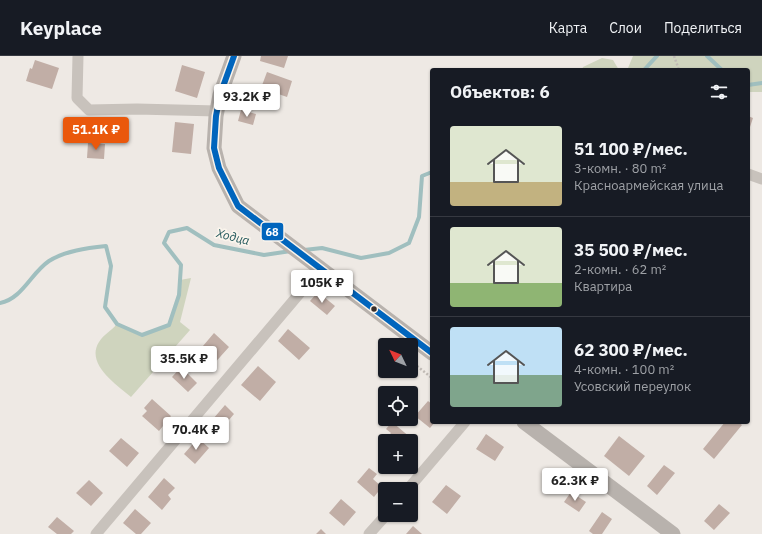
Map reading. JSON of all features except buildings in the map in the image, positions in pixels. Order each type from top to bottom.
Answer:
[{"type":"street","points":[[234,56],[220,95],[214,148],[219,168],[238,206],[430,351]]},
{"type":"street","points":[[74,57],[76,98],[89,110],[137,109],[217,111]]},
{"type":"street","points":[[750,175],[762,180]]},
{"type":"street","points":[[96,534],[321,268]]},
{"type":"street","points":[[414,482],[462,424]]},
{"type":"street","points":[[527,424],[673,534]]},
{"type":"street","points":[[369,534],[380,522]]},
{"type":"path","points":[[674,57],[678,68]]},
{"type":"path","points":[[418,367],[430,376]]},
{"type":"green space","points":[[633,56],[762,56],[762,92],[750,92],[750,68],[628,68]]},
{"type":"green space","points":[[602,58],[613,60],[618,68],[583,68]]},
{"type":"green space","points":[[191,278],[180,322],[190,330],[131,397],[111,380],[99,366],[96,358],[96,350],[99,342],[117,324],[142,335],[168,325],[179,295],[180,280]]},
{"type":"waterway","name":"Ходца","points":[[646,68],[657,56]]},
{"type":"waterway","name":"Ходца","points":[[707,56],[720,68]]},
{"type":"waterway","name":"Ходца","points":[[750,85],[762,83]]},
{"type":"waterway","name":"Ходца","points":[[304,250],[322,248],[361,258],[389,253],[409,243],[419,217],[422,176],[430,173]]},
{"type":"waterway","name":"Ходца","points":[[0,303],[8,301],[20,291],[49,261],[76,250],[106,246],[111,266],[105,307],[117,324],[142,335],[169,325],[179,295],[181,265],[164,243],[169,232],[187,228],[214,245],[264,255],[291,251]]},
{"type":"transit line","name":"68","points":[[234,56],[220,95],[216,116],[214,148],[219,168],[238,206],[430,351]]}]
